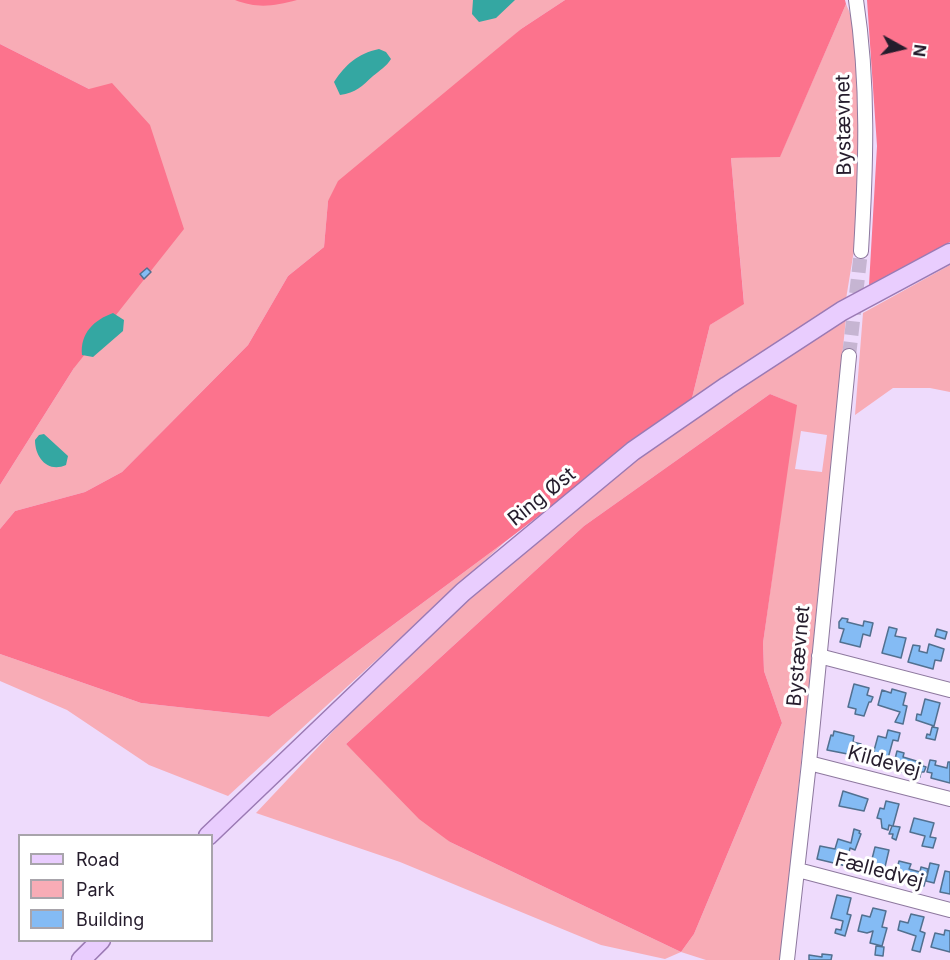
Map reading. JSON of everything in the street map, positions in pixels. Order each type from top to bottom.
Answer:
[{"type":"main road","name":"Ring Øst","points":[[210,834],[463,592],[633,451],[842,311],[950,253]]},
{"type":"main road","points":[[81,960],[99,942]]},
{"type":"street","name":"Bystævnet","points":[[856,0],[866,104],[867,150],[861,250]]},
{"type":"street","name":"Bystævnet","points":[[787,960],[849,356]]},
{"type":"street","points":[[819,656],[950,690]]},
{"type":"street","name":"Kildevej","points":[[809,763],[950,799]]},
{"type":"street","name":"Fælledvej","points":[[798,870],[950,910]]},
{"type":"green space","points":[[0,0],[565,0],[521,29],[328,201],[324,247],[288,276],[248,345],[122,472],[85,492],[15,511],[0,529],[0,485],[74,368],[89,89],[0,44]]},
{"type":"green space","points":[[846,4],[855,25],[862,152],[854,250],[846,299],[692,398],[710,325],[744,303],[731,158],[780,156]]},
{"type":"green space","points":[[950,265],[950,392],[930,388],[893,388],[855,415],[863,313]]},
{"type":"green space","points":[[846,318],[781,960],[706,960],[681,952],[665,959],[601,945],[400,862],[256,813],[400,660],[467,595],[636,455]],"holes":[[[770,394],[796,405],[763,643],[764,671],[782,723],[694,934],[681,952],[450,842],[346,744],[584,526]],[[801,431],[827,435],[822,472],[795,469]]]},
{"type":"green space","points":[[506,541],[228,796],[149,765],[67,710],[0,681],[0,654],[141,703],[269,717]]},
{"type":"shaded area","points":[[235,0],[297,0],[266,6],[251,5]]},
{"type":"shaded area","points":[[473,0],[515,0],[496,18],[479,22],[472,14]]},
{"type":"shaded area","points":[[565,0],[845,0],[846,4],[780,157],[731,158],[744,304],[710,325],[692,398],[506,541],[269,717],[141,703],[0,654],[0,529],[15,511],[85,492],[122,472],[248,345],[288,276],[324,247],[328,201],[338,181],[521,29]]},
{"type":"shaded area","points":[[867,0],[950,0],[950,242],[869,285],[877,146]]},
{"type":"shaded area","points":[[0,44],[89,89],[112,83],[150,125],[184,229],[74,368],[0,485]]},
{"type":"shaded area","points":[[379,49],[386,52],[391,59],[387,64],[358,88],[340,95],[334,82],[343,70],[358,57]]},
{"type":"shaded area","points":[[113,313],[124,320],[123,331],[93,357],[82,355],[83,340],[90,328],[100,319]]},
{"type":"shaded area","points":[[770,394],[797,405],[763,643],[764,671],[782,723],[694,934],[681,952],[450,842],[419,819],[346,744],[584,526]]},
{"type":"shaded area","points":[[44,434],[68,456],[66,465],[54,467],[40,458],[35,440],[39,435]]},
{"type":"building","points":[[147,268],[151,272],[144,279],[140,274]]},
{"type":"building","points":[[842,618],[848,619],[847,622],[863,626],[864,621],[873,623],[870,636],[863,634],[860,647],[840,642],[844,629],[839,628]]},
{"type":"building","points":[[889,627],[897,629],[895,636],[906,638],[901,658],[882,653]]},
{"type":"building","points":[[937,629],[947,632],[945,639],[935,636]]},
{"type":"building","points":[[929,644],[944,649],[941,661],[935,660],[933,669],[908,662],[913,645],[920,646],[919,651],[927,653]]},
{"type":"building","points":[[854,684],[869,688],[867,695],[873,697],[864,716],[855,714],[856,709],[848,707]]},
{"type":"building","points":[[892,689],[906,693],[903,705],[907,706],[903,724],[895,722],[900,712],[878,705],[882,690],[891,693]]},
{"type":"building","points":[[925,699],[940,703],[934,726],[916,720],[917,714],[921,715]]},
{"type":"building","points":[[932,727],[938,728],[935,740],[926,738],[927,734],[930,735]]},
{"type":"building","points":[[888,730],[900,733],[898,741],[893,740],[887,762],[872,758],[878,736],[886,738]]},
{"type":"building","points":[[834,731],[854,736],[853,742],[861,744],[858,756],[827,750]]},
{"type":"building","points":[[897,751],[904,753],[903,757],[923,763],[926,767],[920,777],[898,771],[899,765],[894,763]]},
{"type":"building","points":[[930,760],[936,761],[935,765],[947,768],[950,762],[950,783],[931,778],[932,773],[927,772]]},
{"type":"building","points":[[843,791],[868,799],[864,811],[839,806]]},
{"type":"building","points":[[886,801],[899,804],[893,826],[900,827],[896,840],[892,838],[893,834],[889,834],[892,826],[889,825],[888,830],[882,828],[881,819],[877,818],[880,808],[884,809]]},
{"type":"building","points":[[914,818],[934,823],[930,837],[936,838],[933,848],[922,846],[925,836],[910,832]]},
{"type":"building","points":[[854,829],[860,831],[861,834],[855,850],[850,848],[846,866],[817,859],[820,846],[835,849],[838,839],[851,843]]},
{"type":"building","points":[[875,847],[889,850],[884,871],[870,867]]},
{"type":"building","points":[[899,861],[911,864],[909,869],[920,872],[921,867],[928,869],[924,886],[894,880]]},
{"type":"building","points":[[930,863],[939,865],[934,883],[926,881]]},
{"type":"building","points":[[945,871],[950,872],[950,894],[940,892]]},
{"type":"building","points":[[837,895],[851,898],[847,914],[851,915],[845,936],[835,933],[836,929],[841,930],[843,921],[831,918]]},
{"type":"building","points":[[873,908],[886,911],[882,927],[887,928],[882,946],[870,943],[873,931],[867,933],[858,931],[862,915],[870,917]]},
{"type":"building","points":[[911,914],[924,917],[920,931],[925,933],[920,952],[912,950],[916,936],[898,930],[900,921],[908,923]]},
{"type":"building","points":[[945,930],[950,931],[950,952],[931,947],[935,933],[944,935]]},
{"type":"building","points":[[876,946],[884,947],[883,956],[875,955]]},
{"type":"building","points":[[822,954],[832,955],[831,960],[809,960],[809,955],[822,957]]},
{"type":"tunnel","points":[[849,356],[861,251]]}]
